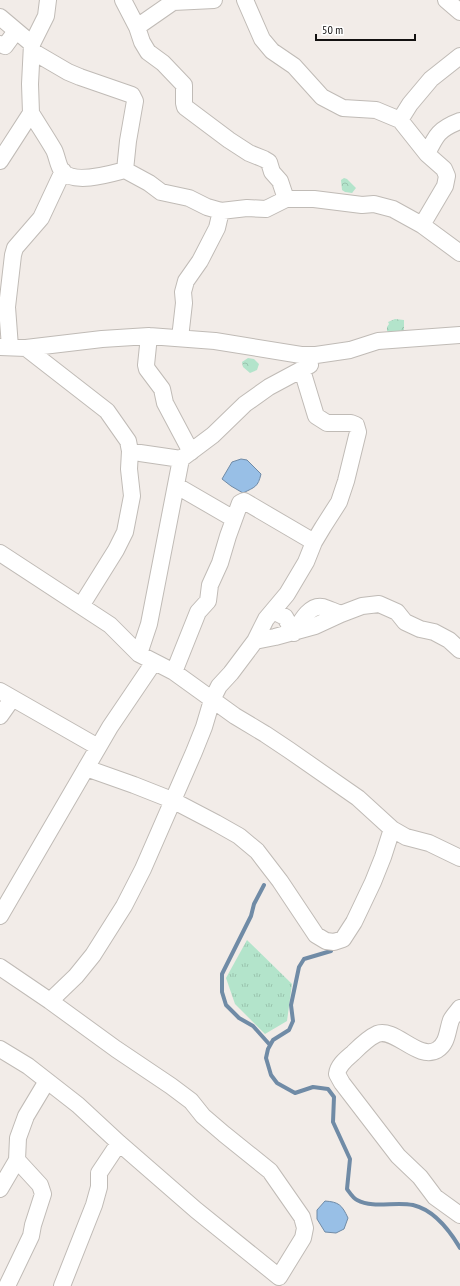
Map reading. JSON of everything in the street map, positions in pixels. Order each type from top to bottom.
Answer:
[{"type":"street","points":[[48,0],[46,16],[32,47],[30,84],[31,113],[55,152],[62,171],[79,178],[112,174],[125,170],[149,182],[161,192],[189,198],[207,208],[221,211],[247,208],[266,209],[286,199],[314,199],[362,205],[374,204],[393,209],[422,225],[460,252]]},
{"type":"street","points":[[123,0],[148,52],[163,63],[184,86],[185,107],[229,140],[249,153],[264,158],[269,162],[272,172],[280,181],[286,199]]},
{"type":"street","points":[[137,27],[173,2],[214,0]]},
{"type":"street","points":[[245,0],[262,39],[272,51],[294,66],[322,97],[343,108],[376,110],[400,120],[427,154],[444,169],[447,176],[444,186],[422,225]]},
{"type":"street","points":[[446,0],[460,12]]},
{"type":"street","points":[[0,17],[32,47],[68,72],[134,97],[136,101],[128,141],[125,170]]},
{"type":"street","points":[[0,44],[5,46],[16,31]]},
{"type":"street","points":[[400,120],[410,104],[431,79],[460,56]]},
{"type":"street","points":[[0,161],[31,113]]},
{"type":"street","points":[[427,154],[439,132],[460,121]]},
{"type":"street","points":[[62,171],[41,218],[6,257],[7,307],[12,347],[107,412],[128,441],[130,450],[129,469],[132,496],[124,532],[110,560],[81,606]]},
{"type":"street","points":[[180,338],[184,303],[183,292],[186,281],[200,261],[214,235],[221,211]]},
{"type":"street","points":[[12,347],[149,336],[214,341],[316,356],[350,350],[378,342],[460,335]]},
{"type":"street","points":[[149,336],[146,365],[147,369],[162,389],[165,403],[186,456]]},
{"type":"street","points":[[139,654],[149,624],[177,486],[186,456],[213,435],[245,404],[269,387],[310,365],[316,356]]},
{"type":"street","points":[[50,1001],[76,976],[93,954],[124,906],[143,869],[194,752],[204,727],[212,700],[220,686],[254,641],[266,619],[287,594],[306,562],[314,542],[339,502],[346,481],[358,432],[356,426],[351,423],[327,423],[316,416],[302,370]]},
{"type":"street","points":[[130,450],[140,453],[186,456]]},
{"type":"street","points":[[177,486],[234,519]]},
{"type":"street","points":[[174,672],[198,612],[208,601],[210,585],[220,563],[240,503],[244,501],[314,542]]},
{"type":"street","points":[[0,553],[110,625],[139,654],[174,672],[204,692],[212,700],[235,716],[265,734],[352,794],[392,829],[406,836],[429,843],[460,858]]},
{"type":"street","points":[[254,641],[294,633],[302,619],[313,609],[322,607],[341,614],[362,606],[379,604],[396,612],[405,622],[420,629],[434,632],[449,640],[460,650]]},
{"type":"street","points":[[273,611],[285,617],[294,633]]},
{"type":"street","points":[[0,916],[110,727],[154,662]]},
{"type":"street","points":[[0,716],[6,695],[98,747]]},
{"type":"street","points":[[86,768],[172,800],[239,836],[257,851],[280,881],[316,935],[326,941],[334,942],[343,939],[354,922],[373,882],[392,829]]},
{"type":"street","points":[[0,967],[116,1049],[172,1086],[191,1101],[203,1116],[270,1171],[302,1217],[304,1228],[303,1238],[279,1277],[196,1210],[78,1105],[28,1066],[1,1051]]},
{"type":"street","points":[[460,1008],[451,1021],[446,1040],[438,1050],[431,1053],[416,1049],[392,1036],[378,1034],[365,1042],[340,1065],[337,1074],[342,1083],[398,1156],[420,1177],[435,1197],[460,1215]]},
{"type":"street","points":[[0,1189],[17,1160],[18,1138],[26,1116],[47,1081]]},
{"type":"street","points":[[62,1286],[94,1205],[99,1187],[99,1173],[119,1143]]},
{"type":"street","points":[[7,1286],[31,1236],[43,1194],[40,1185],[17,1160]]},
{"type":"green space","points":[[344,178],[356,188],[352,193],[342,190],[341,180]]},
{"type":"green space","points":[[395,319],[404,320],[404,334],[395,336],[387,331],[389,324],[388,322]]},
{"type":"green space","points":[[248,358],[254,359],[259,364],[257,370],[250,373],[243,367],[242,362]]},
{"type":"green space","points":[[247,940],[292,984],[287,1021],[265,1034],[235,1004],[226,978]]},
{"type":"water","points":[[241,459],[247,460],[261,474],[259,482],[243,493],[222,479],[232,462]]},
{"type":"water","points":[[325,1201],[334,1202],[340,1205],[348,1218],[344,1229],[336,1233],[325,1232],[317,1219],[317,1210]]},
{"type":"waterway","points":[[264,885],[254,904],[251,916],[222,974],[222,992],[226,1005],[239,1018],[253,1026],[270,1045]]},
{"type":"waterway","points":[[331,951],[304,959],[299,967],[291,1005],[293,1021],[289,1030],[273,1040],[268,1049],[266,1058],[271,1075],[277,1083],[295,1093],[313,1087],[328,1089],[334,1097],[333,1122],[350,1159],[347,1189],[354,1198],[370,1204],[413,1205],[428,1211],[441,1222],[460,1248]]}]
